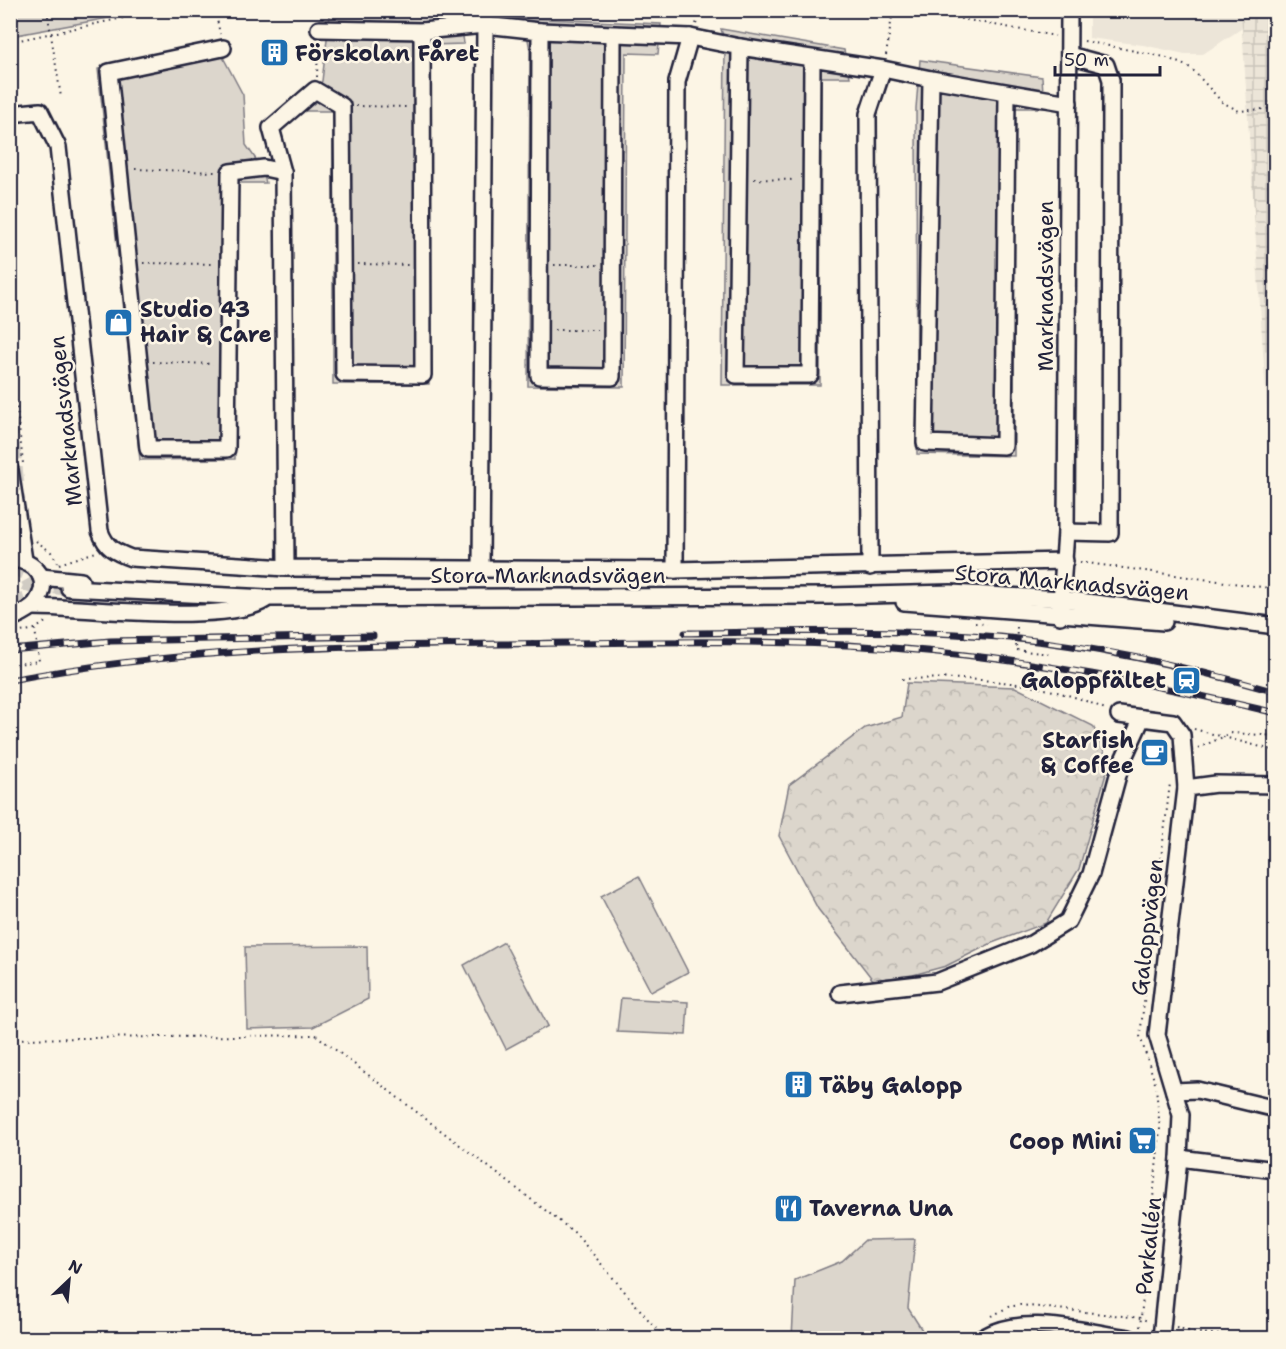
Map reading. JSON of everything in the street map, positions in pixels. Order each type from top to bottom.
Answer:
[{"type":"street","name":"Marknadsvägen","points":[[1060,616],[1066,532],[1069,10]]},
{"type":"street","points":[[481,569],[485,26]]},
{"type":"street","points":[[319,29],[422,31],[485,26],[540,31],[690,37],[1069,103]]},
{"type":"street","points":[[286,568],[283,172],[271,128],[315,90],[342,106],[344,374],[423,375],[422,31]]},
{"type":"street","points":[[540,31],[539,376],[612,377],[613,34]]},
{"type":"street","points":[[675,570],[677,82],[690,37]]},
{"type":"street","points":[[740,47],[736,375],[810,375],[812,59]]},
{"type":"street","points":[[223,48],[109,72],[148,449],[227,448],[230,172],[262,168],[283,172]]},
{"type":"street","points":[[1066,532],[1110,533],[1111,80],[1106,65],[1069,55]]},
{"type":"street","points":[[870,567],[868,114],[883,69]]},
{"type":"street","points":[[931,79],[926,443],[1004,446],[1007,93]]},
{"type":"street","name":"Marknadsvägen","points":[[10,114],[40,111],[58,147],[99,523],[107,546]]},
{"type":"street","points":[[17,471],[17,560],[34,567],[41,577],[41,596],[19,613]]},
{"type":"street","points":[[107,546],[131,558],[286,568],[675,570],[1065,561]]},
{"type":"street","name":"Stora Marknadsvägen","points":[[41,577],[245,588],[267,598]]},
{"type":"street","name":"Stora Marknadsvägen","points":[[69,588],[267,598],[829,596],[951,593],[1063,599],[1275,626]]},
{"type":"street","name":"Stora Marknadsvägen","points":[[829,596],[1060,616],[1142,619],[1275,635]]},
{"type":"street","name":"Stora Marknadsvägen","points":[[19,613],[238,611],[254,607],[267,598]]},
{"type":"street","points":[[1119,716],[1173,722]]},
{"type":"street","points":[[840,993],[937,982],[1031,945],[1068,921],[1091,874],[1120,764],[1142,718]]},
{"type":"street","name":"Galoppvägen","points":[[1173,722],[1182,735],[1186,788],[1157,1035],[1181,1115],[1179,1158]]},
{"type":"street","points":[[1186,788],[1216,784],[1275,785]]},
{"type":"street","points":[[1174,1091],[1197,1090],[1275,1109]]},
{"type":"street","points":[[1179,1158],[1275,1170]]},
{"type":"street","name":"Parkallén","points":[[1162,1332],[1179,1158]]},
{"type":"street","points":[[982,1338],[996,1330],[1030,1325],[1129,1338]]},
{"type":"path","points":[[47,10],[61,97]]},
{"type":"path","points":[[73,10],[81,10]]},
{"type":"path","points":[[136,10],[137,16]]},
{"type":"path","points":[[10,42],[161,10]]},
{"type":"path","points":[[215,10],[223,48]]},
{"type":"path","points":[[883,69],[893,10]]},
{"type":"path","points":[[315,90],[319,29]]},
{"type":"path","points":[[342,106],[422,108]]},
{"type":"path","points":[[120,169],[230,172]]},
{"type":"path","points":[[740,178],[811,180]]},
{"type":"path","points":[[130,263],[230,264]]},
{"type":"path","points":[[343,264],[423,266]]},
{"type":"path","points":[[539,264],[612,265]]},
{"type":"path","points":[[539,330],[612,330]]},
{"type":"path","points":[[10,348],[17,471]]},
{"type":"path","points":[[140,362],[228,364]]},
{"type":"path","points":[[34,540],[51,552],[59,564],[86,557],[107,546]]},
{"type":"path","points":[[1065,561],[1275,589]]},
{"type":"path","points":[[10,633],[35,629],[52,616]]},
{"type":"path","points":[[10,665],[39,661],[35,629]]},
{"type":"path","points":[[902,679],[954,677],[1038,687],[1092,703],[1119,716]]},
{"type":"path","points":[[1173,722],[1221,739],[1275,752]]},
{"type":"path","points":[[1185,753],[1232,733],[1275,736]]},
{"type":"path","points":[[10,1039],[316,1035],[574,1233],[664,1338]]},
{"type":"path","points":[[1141,1318],[1162,1332],[1192,1332],[1247,1338]]},
{"type":"path","points":[[1191,1338],[1192,1332]]},
{"type":"shaded area","points":[[1089,10],[1246,11],[1247,25],[1203,54],[1185,54],[1143,45],[1089,38]]},
{"type":"shaded area","points":[[1241,11],[1275,11],[1275,350],[1263,351]]},
{"type":"shaded area","points":[[1276,350],[1275,526],[1263,351]]},
{"type":"green space","points":[[11,10],[146,11],[11,36]]},
{"type":"green space","points":[[330,14],[460,14],[464,44],[430,45],[429,384],[333,384],[333,111],[302,111],[322,81]]},
{"type":"green space","points":[[524,18],[661,24],[658,54],[626,53],[624,387],[528,386],[530,50]]},
{"type":"green space","points":[[721,29],[844,50],[850,77],[821,77],[820,385],[722,385],[725,43]]},
{"type":"green space","points":[[216,44],[243,95],[246,145],[262,168],[266,183],[235,183],[235,459],[140,460],[98,69]]},
{"type":"green space","points":[[920,60],[1042,77],[1044,108],[1014,108],[1014,456],[917,454],[916,108]]},
{"type":"green space","points":[[907,683],[1015,687],[1093,726],[1109,763],[1079,869],[1046,923],[992,943],[946,966],[913,975],[873,980],[818,909],[779,836],[789,785],[865,728],[902,717]]},
{"type":"green space","points":[[639,876],[688,972],[651,992],[601,896]]},
{"type":"green space","points":[[504,942],[548,1026],[506,1049],[464,965]]},
{"type":"green space","points":[[367,946],[368,999],[313,1027],[247,1029],[245,947]]},
{"type":"green space","points":[[621,998],[688,1002],[686,1035],[617,1032]]},
{"type":"green space","points":[[915,1239],[908,1308],[927,1338],[792,1338],[795,1280],[842,1261],[865,1240]]},
{"type":"tunnel","points":[[10,422],[17,485]]},
{"type":"tunnel","points":[[10,567],[24,572],[31,585],[25,600],[10,605]]},
{"type":"tunnel","points":[[31,585],[69,588]]},
{"type":"railway","points":[[685,633],[882,632],[999,637],[1104,651],[1276,692]]},
{"type":"railway","points":[[10,650],[110,641],[373,636]]},
{"type":"railway","points":[[10,680],[132,662],[316,648],[652,642],[803,643],[904,649],[998,659],[1184,692],[1276,713]]},
{"type":"place","name":"Förskolan Fåret","points":[[274,53]]},
{"type":"place","name":"Studio 43 Hair & Care","points":[[119,322]]},
{"type":"place","name":"Galoppfältet","points":[[1187,680]]},
{"type":"place","name":"Starfish & Coffee","points":[[1155,753]]},
{"type":"place","name":"Täby Galopp","points":[[798,1085]]},
{"type":"place","name":"Coop Mini","points":[[1143,1141]]},
{"type":"place","name":"Taverna Una","points":[[788,1208]]}]
